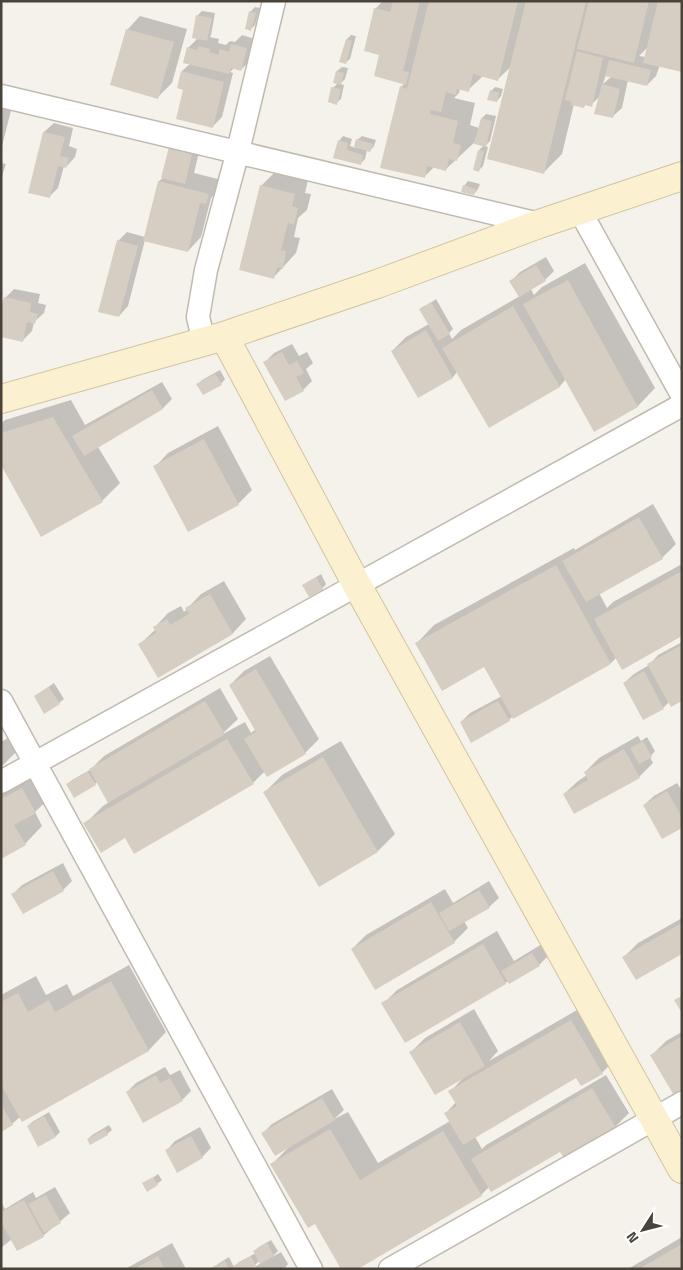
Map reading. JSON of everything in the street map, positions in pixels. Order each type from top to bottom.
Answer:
[{"type":"street","points":[[274,1],[238,151],[206,270],[198,317],[214,339],[357,585],[682,1169]]},
{"type":"street","points":[[1,96],[539,224]]},
{"type":"street","points":[[1,399],[214,339],[376,284],[539,224],[682,176]]},
{"type":"street","points":[[580,211],[682,395]]},
{"type":"street","points":[[1,782],[682,405]]},
{"type":"street","points":[[1,701],[311,1269]]},
{"type":"street","points":[[390,1269],[682,1102]]},
{"type":"building","points":[[393,1],[420,1],[403,71],[409,72],[406,85],[374,76],[379,55],[364,51],[374,8],[390,12]]},
{"type":"building","points":[[429,1],[518,1],[498,81],[473,74],[469,92],[457,89],[456,95],[446,92],[441,112],[431,110],[430,114],[458,121],[453,143],[461,145],[457,161],[449,159],[446,171],[427,166],[425,178],[380,168],[400,86],[407,89]]},
{"type":"building","points":[[526,1],[586,1],[544,174],[487,159]]},
{"type":"building","points":[[589,1],[649,1],[634,63],[577,49]]},
{"type":"building","points":[[658,1],[682,1],[682,72],[643,63]]},
{"type":"building","points":[[249,11],[256,13],[251,31],[245,29]]},
{"type":"building","points":[[196,15],[212,18],[207,41],[192,38]]},
{"type":"building","points":[[126,29],[174,42],[158,99],[110,85]]},
{"type":"building","points":[[346,39],[352,41],[346,64],[339,62]]},
{"type":"building","points":[[231,44],[247,48],[241,71],[231,68],[229,74],[183,63],[187,47],[197,50],[199,46],[210,49],[209,52],[218,55],[220,49],[229,52]]},
{"type":"building","points":[[577,51],[603,58],[592,107],[585,105],[584,108],[571,105],[572,102],[565,100]]},
{"type":"building","points":[[609,60],[651,70],[647,86],[605,76]]},
{"type":"building","points":[[181,71],[224,82],[213,128],[176,119],[183,90],[177,88]]},
{"type":"building","points":[[336,71],[344,73],[341,85],[333,83]]},
{"type":"building","points":[[602,84],[620,89],[613,118],[594,114]]},
{"type":"building","points":[[331,87],[341,89],[337,105],[328,102]]},
{"type":"building","points":[[490,90],[499,93],[497,102],[487,100]]},
{"type":"building","points":[[481,118],[492,121],[486,147],[474,144]]},
{"type":"building","points":[[43,132],[65,137],[60,156],[69,158],[66,168],[58,166],[50,198],[28,193]]},
{"type":"building","points":[[356,139],[373,144],[370,152],[354,147]]},
{"type":"building","points":[[338,140],[348,143],[347,150],[363,155],[361,165],[333,158]]},
{"type":"building","points":[[169,147],[192,154],[185,184],[161,178]]},
{"type":"building","points":[[478,150],[484,151],[479,172],[473,170]]},
{"type":"building","points":[[158,181],[209,194],[206,204],[200,203],[188,252],[143,241]]},
{"type":"building","points":[[260,185],[295,194],[292,206],[298,208],[294,225],[288,223],[281,250],[286,251],[283,269],[277,267],[274,279],[239,270]]},
{"type":"building","points":[[463,185],[476,189],[474,195],[461,192]]},
{"type":"building","points":[[117,240],[138,246],[119,317],[98,312]]},
{"type":"building","points":[[536,265],[546,281],[519,297],[509,281]]},
{"type":"building","points":[[568,280],[638,407],[594,432],[523,304]]},
{"type":"building","points":[[4,297],[31,303],[30,312],[38,314],[35,324],[27,322],[23,342],[1,337],[1,308]]},
{"type":"building","points":[[431,302],[450,334],[438,341],[419,309]]},
{"type":"building","points":[[513,306],[560,387],[489,428],[442,348]]},
{"type":"building","points":[[426,330],[453,378],[418,398],[391,351]]},
{"type":"building","points":[[282,352],[289,365],[297,361],[304,373],[296,377],[304,391],[285,401],[263,362]]},
{"type":"building","points":[[215,374],[222,385],[203,395],[196,384]]},
{"type":"building","points":[[152,390],[163,409],[84,456],[72,436]]},
{"type":"building","points":[[53,417],[103,502],[41,537],[1,465],[1,433]]},
{"type":"building","points":[[204,439],[239,505],[188,532],[153,466]]},
{"type":"building","points":[[639,517],[663,559],[586,602],[562,561]]},
{"type":"building","points":[[556,565],[611,664],[513,719],[484,667],[442,691],[415,643]]},
{"type":"building","points":[[682,571],[682,636],[622,670],[594,619]]},
{"type":"building","points":[[316,577],[323,590],[309,597],[302,585]]},
{"type":"building","points":[[210,594],[233,634],[158,678],[138,644],[156,633],[153,627],[167,619],[170,625],[189,614],[185,608]]},
{"type":"building","points":[[682,645],[682,701],[671,707],[647,664]]},
{"type":"building","points":[[256,669],[306,754],[267,777],[244,739],[256,732],[229,685]]},
{"type":"building","points":[[644,671],[664,709],[643,720],[623,683]]},
{"type":"building","points":[[49,687],[60,704],[44,714],[34,696]]},
{"type":"building","points":[[205,701],[225,734],[108,803],[89,769]]},
{"type":"building","points":[[498,701],[510,721],[471,743],[460,722]]},
{"type":"building","points":[[227,739],[254,784],[134,854],[125,838],[101,853],[83,823]]},
{"type":"building","points":[[643,741],[652,757],[639,764],[630,748]]},
{"type":"building","points":[[624,749],[640,778],[574,814],[563,794],[588,780],[584,772]]},
{"type":"building","points":[[323,757],[378,852],[319,887],[263,792]]},
{"type":"building","points":[[88,772],[96,785],[74,798],[66,784]]},
{"type":"building","points":[[22,788],[36,813],[14,825],[26,845],[1,859],[1,799]]},
{"type":"building","points":[[667,791],[682,817],[682,828],[662,839],[643,805]]},
{"type":"building","points":[[53,871],[64,891],[23,914],[11,894]]},
{"type":"building","points":[[479,890],[490,908],[449,931],[439,913]]},
{"type":"building","points":[[431,902],[455,943],[375,990],[351,949]]},
{"type":"building","points":[[682,923],[682,954],[636,980],[622,957]]},
{"type":"building","points":[[483,944],[506,984],[405,1043],[381,1003]]},
{"type":"building","points":[[532,953],[540,966],[509,984],[501,971]]},
{"type":"building","points":[[111,981],[149,1051],[22,1122],[1,1085],[1,1002],[18,993],[28,1012],[49,1000],[55,1012]]},
{"type":"building","points":[[682,996],[682,1013],[674,1000]]},
{"type":"building","points":[[571,1020],[603,1074],[581,1086],[576,1078],[463,1145],[444,1113],[457,1106],[448,1091]]},
{"type":"building","points":[[460,1022],[485,1066],[435,1095],[409,1052]]},
{"type":"building","points":[[682,1036],[682,1093],[675,1097],[650,1055]]},
{"type":"building","points":[[156,1075],[160,1083],[170,1078],[183,1101],[143,1123],[126,1092]]},
{"type":"building","points":[[592,1088],[616,1128],[564,1158],[560,1152],[491,1192],[471,1159]]},
{"type":"building","points":[[322,1098],[335,1120],[275,1156],[261,1133]]},
{"type":"building","points":[[1,1104],[13,1125],[1,1132]]},
{"type":"building","points":[[44,1116],[56,1137],[38,1147],[27,1126]]},
{"type":"building","points":[[105,1129],[108,1135],[90,1145],[87,1139]]},
{"type":"building","points":[[330,1129],[360,1180],[443,1131],[482,1196],[358,1269],[341,1269],[315,1224],[308,1228],[270,1164]]},
{"type":"building","points":[[191,1136],[203,1158],[177,1173],[165,1150]]},
{"type":"building","points":[[153,1177],[158,1185],[147,1192],[142,1183]]},
{"type":"building","points":[[46,1195],[61,1223],[44,1233],[28,1204]]},
{"type":"building","points":[[24,1200],[44,1237],[17,1251],[1,1222],[1,1212]]},
{"type":"building","points":[[267,1243],[274,1256],[260,1264],[253,1251]]},
{"type":"building","points":[[682,1244],[682,1269],[639,1269]]},
{"type":"building","points":[[158,1256],[165,1269],[134,1269]]},
{"type":"building","points":[[251,1256],[256,1266],[251,1269],[234,1269],[233,1266]]},
{"type":"building","points":[[225,1261],[229,1269],[210,1269]]}]
